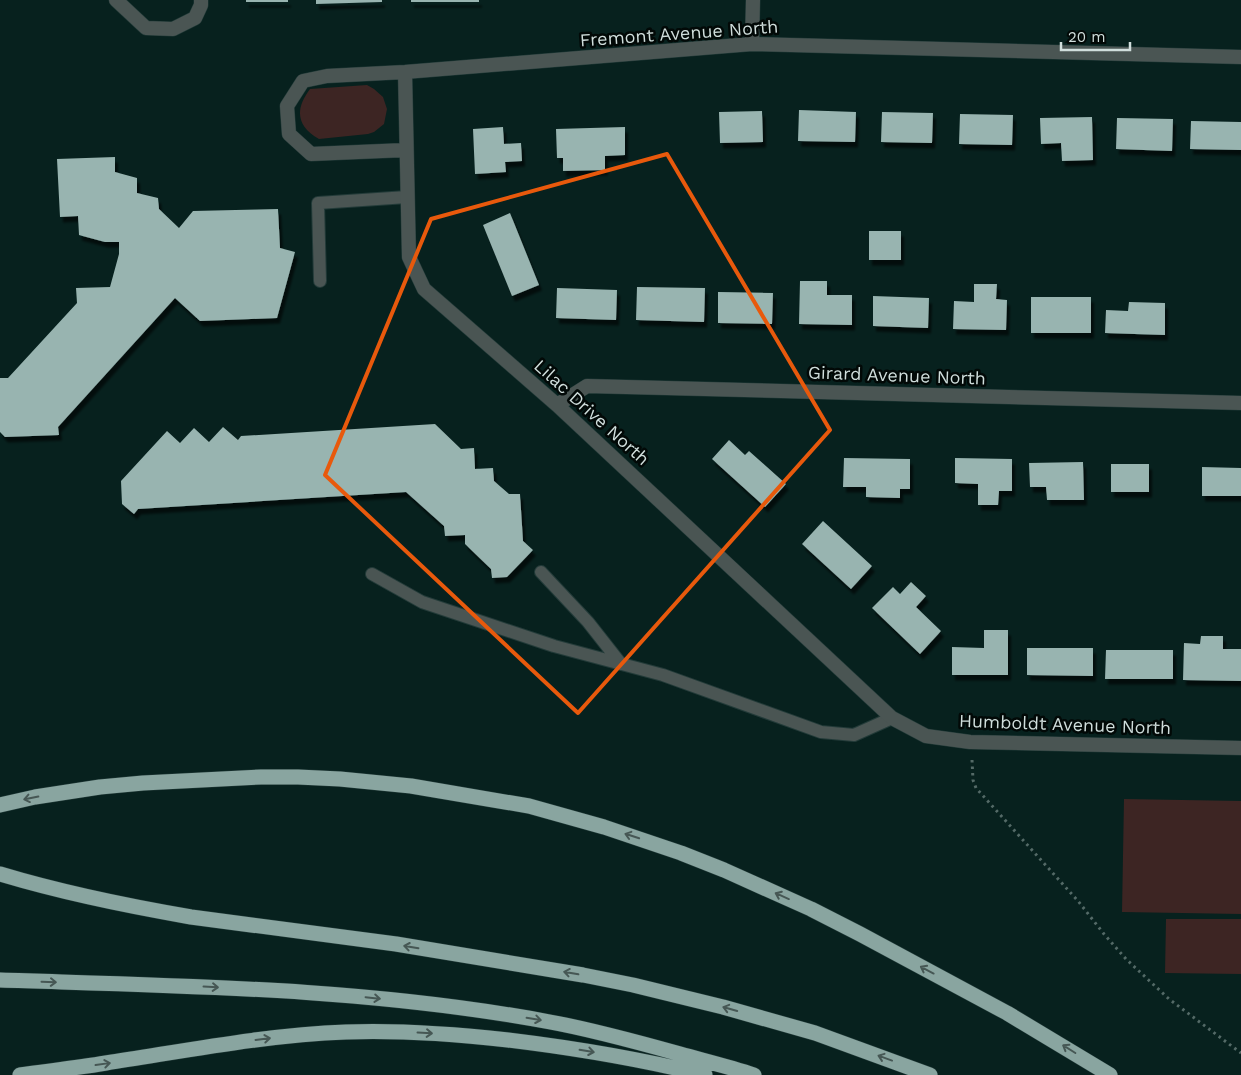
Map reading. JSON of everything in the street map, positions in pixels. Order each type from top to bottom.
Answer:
[{"type":"highway","points":[[0,805],[100,788],[188,780],[261,777],[375,782],[420,787],[529,806],[569,816],[681,853],[724,870],[811,910],[860,934],[1007,1013],[1110,1075]]},
{"type":"highway","points":[[0,874],[85,896],[158,911],[396,944],[633,985],[723,1007],[814,1033],[930,1075]]},
{"type":"highway","points":[[0,980],[310,992],[443,1006],[523,1017],[592,1030],[754,1075]]},
{"type":"highway","points":[[20,1075],[263,1039],[348,1032],[442,1033],[534,1043],[634,1059],[705,1075]]},
{"type":"street","points":[[116,0],[146,28],[173,29],[195,18],[201,5],[201,0]]},
{"type":"street","points":[[752,44],[753,0]]},
{"type":"street","name":"Fremont Avenue North","points":[[406,150],[311,154],[288,134],[287,106],[303,82],[327,76],[405,72],[752,44],[1241,57]]},
{"type":"street","name":"Lilac Drive North","points":[[405,72],[409,257],[424,289],[558,405],[892,718]]},
{"type":"street","name":"Girard Avenue North","points":[[558,405],[586,386],[1241,403]]},
{"type":"street","name":"Humboldt Avenue North","points":[[892,718],[926,736],[970,742],[1241,748]]},
{"type":"lane","points":[[320,281],[318,203],[407,197]]},
{"type":"lane","points":[[541,572],[588,622],[621,664]]},
{"type":"lane","points":[[372,574],[422,602],[554,646],[664,675],[822,732],[854,735],[892,718]]},
{"type":"path","points":[[970,742],[973,780],[976,788],[1078,901],[1126,959],[1169,999],[1241,1053]]},
{"type":"highlighted area","points":[[667,154],[830,430],[578,713],[325,475],[431,219]]},
{"type":"shaded area","points":[[367,85],[383,97],[387,109],[384,124],[374,132],[319,139],[311,134],[302,123],[300,110],[305,96],[310,89]]},
{"type":"shaded area","points":[[1124,799],[1241,801],[1241,914],[1122,912]]},
{"type":"shaded area","points":[[1166,919],[1241,919],[1241,974],[1165,973]]},
{"type":"building","points":[[246,0],[288,0],[288,2],[246,2]]},
{"type":"building","points":[[316,0],[382,0],[382,2],[316,4]]},
{"type":"building","points":[[411,0],[479,0],[479,2],[411,2]]},
{"type":"building","points":[[799,110],[856,112],[855,142],[798,141]]},
{"type":"building","points":[[762,111],[763,142],[720,143],[719,112]]},
{"type":"building","points":[[882,112],[933,113],[932,143],[881,142]]},
{"type":"building","points":[[960,114],[1013,115],[1012,145],[959,144]]},
{"type":"building","points":[[1092,117],[1093,160],[1062,161],[1061,143],[1041,144],[1040,118]]},
{"type":"building","points":[[1117,118],[1173,119],[1172,151],[1116,149]]},
{"type":"building","points":[[1191,121],[1241,122],[1241,150],[1190,149]]},
{"type":"building","points":[[503,127],[504,144],[521,143],[522,161],[505,162],[506,172],[475,174],[473,129]]},
{"type":"building","points":[[625,127],[625,155],[605,156],[605,170],[563,171],[563,158],[557,158],[556,129]]},
{"type":"building","points":[[115,157],[115,172],[137,178],[137,193],[158,198],[159,209],[179,228],[193,211],[278,209],[280,248],[295,252],[277,318],[200,321],[175,298],[58,427],[59,435],[5,437],[0,432],[0,378],[8,378],[77,303],[76,288],[110,287],[119,254],[119,242],[105,242],[79,235],[78,216],[60,217],[57,159]]},
{"type":"building","points":[[510,213],[539,285],[512,296],[483,225]]},
{"type":"building","points":[[869,231],[901,231],[901,260],[869,260]]},
{"type":"building","points":[[800,281],[827,281],[827,295],[852,295],[852,325],[799,324]]},
{"type":"building","points":[[974,284],[997,284],[996,299],[1007,300],[1006,330],[953,329],[954,301],[974,302]]},
{"type":"building","points":[[637,287],[705,288],[704,322],[636,320]]},
{"type":"building","points":[[557,288],[617,290],[616,320],[556,318]]},
{"type":"building","points":[[718,292],[773,293],[772,324],[718,323]]},
{"type":"building","points":[[873,296],[929,298],[928,328],[873,326]]},
{"type":"building","points":[[1031,297],[1091,297],[1091,333],[1031,333]]},
{"type":"building","points":[[1129,302],[1165,303],[1165,335],[1105,333],[1106,310],[1128,311]]},
{"type":"building","points":[[435,424],[461,449],[474,448],[475,469],[493,468],[494,481],[509,494],[520,494],[523,541],[533,550],[507,577],[492,578],[491,569],[465,544],[465,535],[445,536],[444,526],[406,492],[138,509],[134,514],[122,504],[121,481],[167,431],[180,443],[194,428],[209,442],[223,427],[238,440],[241,436]]},
{"type":"building","points":[[729,440],[745,455],[749,451],[786,484],[765,507],[712,459]]},
{"type":"building","points":[[844,458],[910,459],[910,489],[900,489],[900,498],[866,497],[866,487],[843,487]]},
{"type":"building","points":[[955,458],[1012,459],[1012,491],[999,491],[998,505],[978,505],[978,484],[955,483]]},
{"type":"building","points":[[1083,462],[1084,500],[1047,500],[1046,487],[1030,487],[1029,463]]},
{"type":"building","points":[[1111,464],[1149,464],[1149,492],[1111,492]]},
{"type":"building","points":[[1202,467],[1241,468],[1241,496],[1202,496]]},
{"type":"building","points":[[823,521],[872,566],[851,589],[802,544]]},
{"type":"building","points":[[911,582],[926,596],[916,607],[941,631],[920,654],[872,608],[893,587],[900,594]]},
{"type":"building","points":[[984,630],[1008,630],[1008,675],[952,675],[952,647],[984,648]]},
{"type":"building","points":[[1201,636],[1223,636],[1223,649],[1241,649],[1241,681],[1183,680],[1184,643],[1200,644]]},
{"type":"building","points":[[1027,648],[1093,648],[1093,676],[1027,675]]},
{"type":"building","points":[[1106,650],[1173,650],[1173,679],[1105,679]]}]
